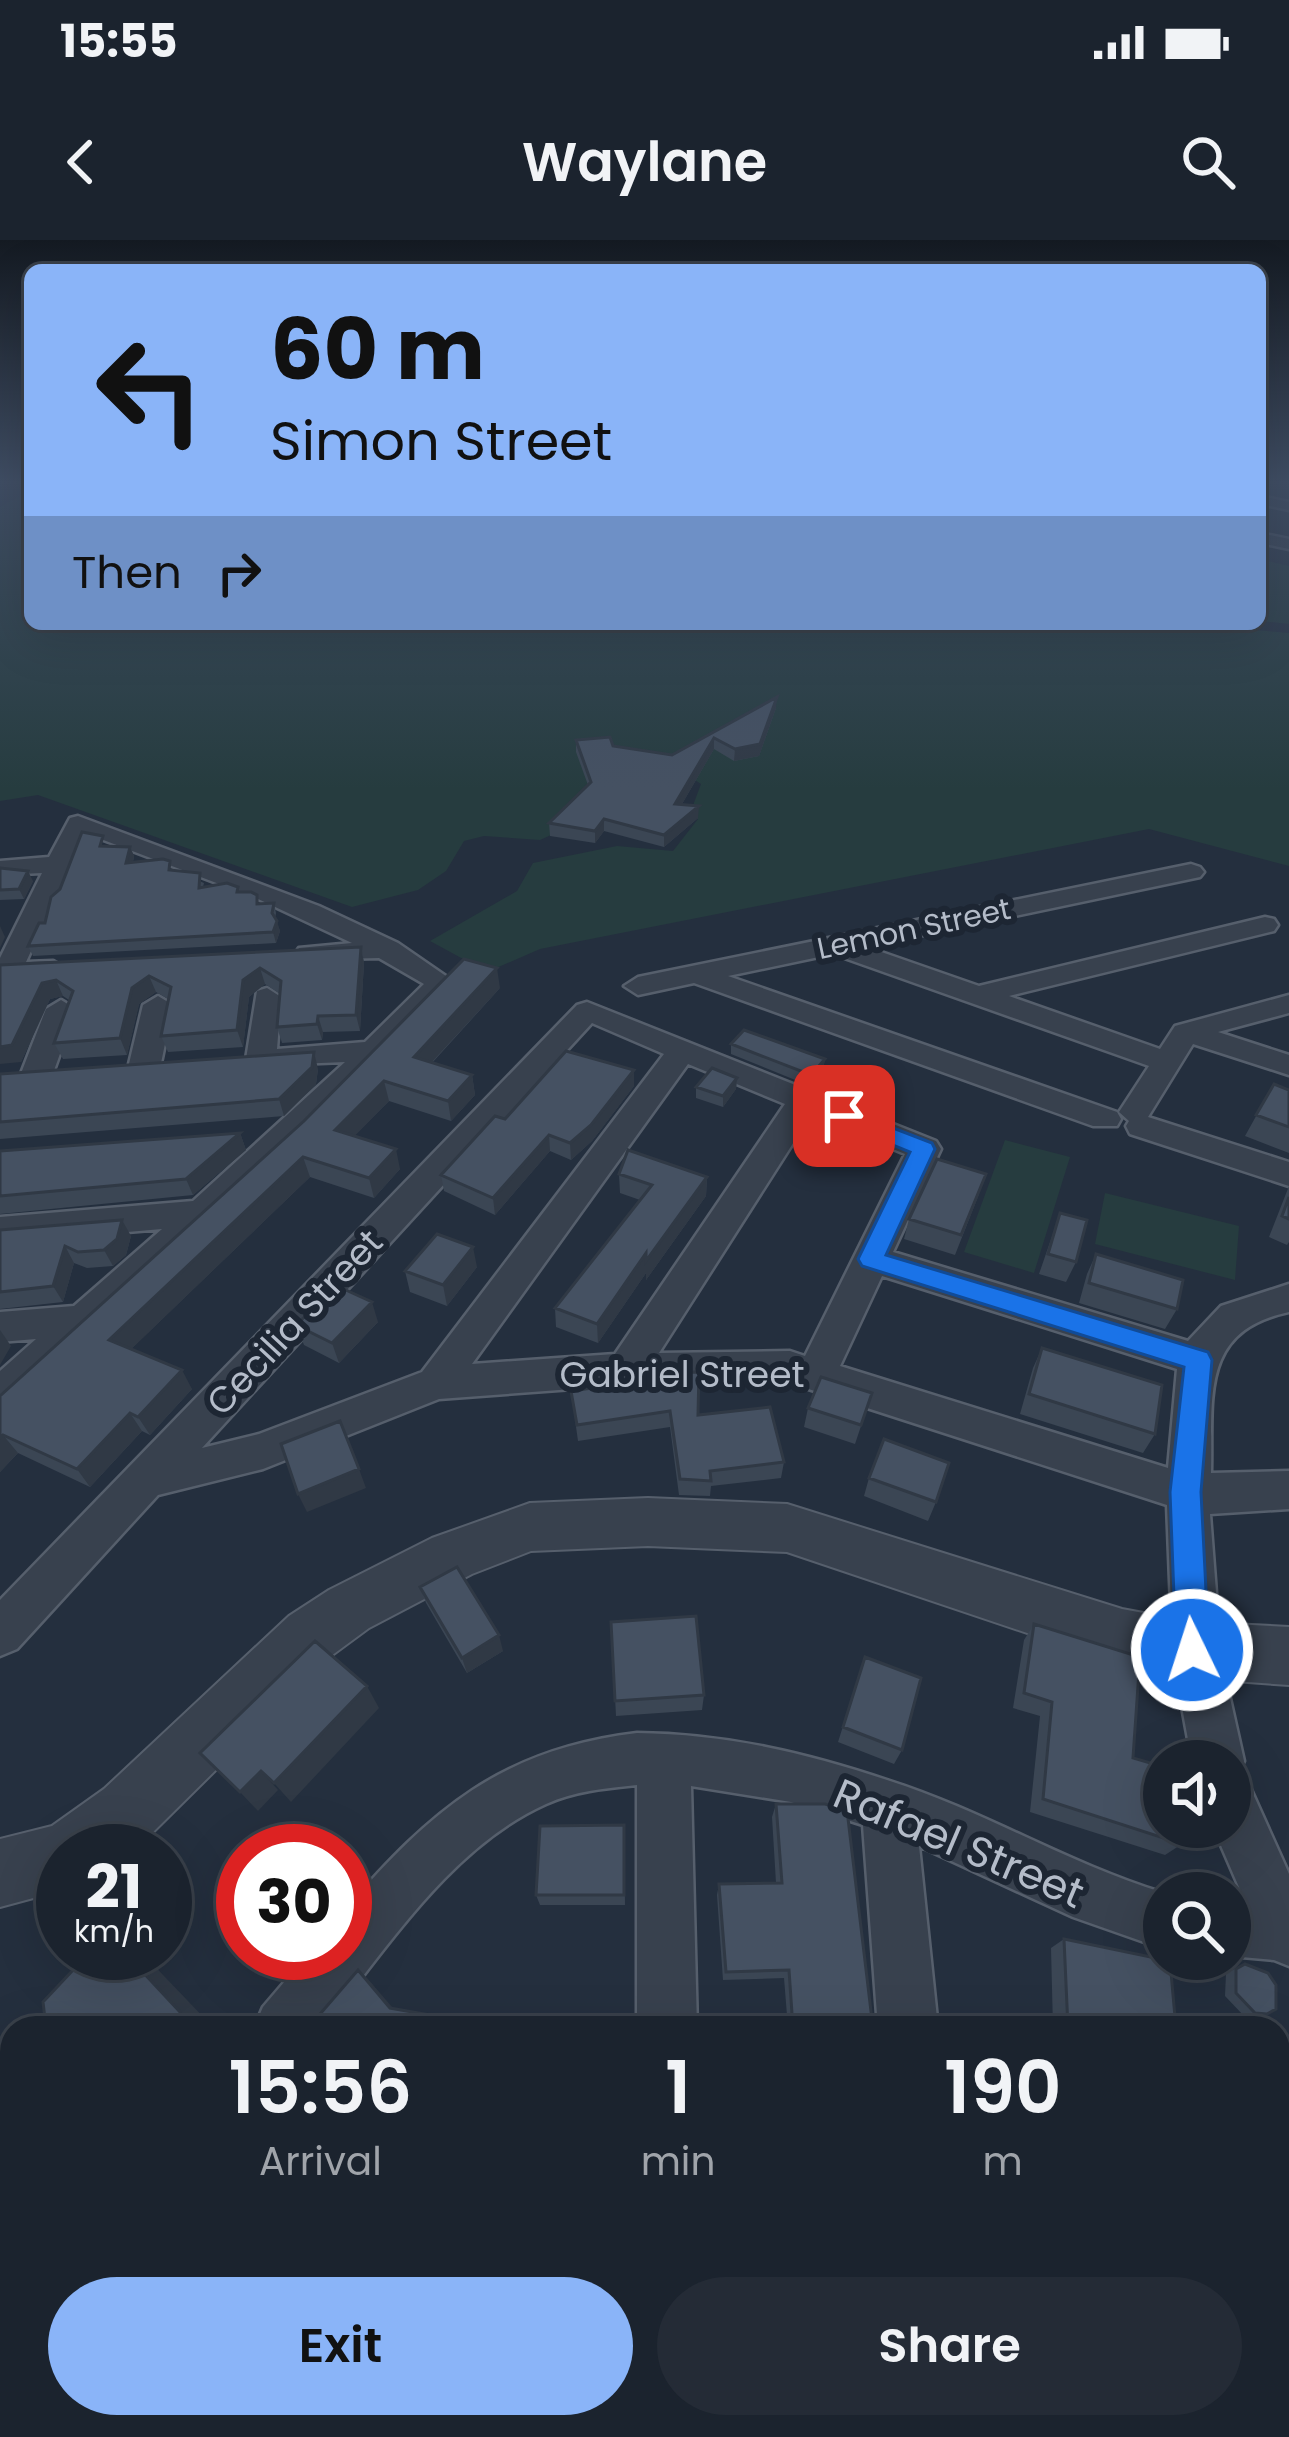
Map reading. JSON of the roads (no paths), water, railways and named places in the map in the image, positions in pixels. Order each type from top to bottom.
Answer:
[{"type":"street","points":[[0,1395],[295,1130],[442,983],[388,949],[264,888],[77,823],[8,971],[79,967]]},
{"type":"street","points":[[4,868],[58,864]]},
{"type":"street","name":"Lemon Street","points":[[638,986],[1191,872]]},
{"type":"street","points":[[974,996],[1265,925]]},
{"type":"street","points":[[836,945],[1166,1061]]},
{"type":"street","points":[[269,956],[388,949]]},
{"type":"street","points":[[695,974],[1289,1174]]},
{"type":"street","points":[[266,997],[249,1060],[373,1051]]},
{"type":"street","points":[[1128,1119],[1186,1032],[1289,1004]]},
{"type":"street","points":[[145,1068],[158,1006]]},
{"type":"street","points":[[37,1076],[61,1009]]},
{"type":"street","name":"Cecilia Street","points":[[0,1633],[586,1011],[682,1052]]},
{"type":"street","points":[[1186,1032],[1289,1065]]},
{"type":"street","points":[[436,1383],[682,1052],[924,1149],[817,1372]]},
{"type":"street","points":[[0,1078],[80,1072]]},
{"type":"street","points":[[627,1369],[803,1100]]},
{"type":"street","points":[[250,1133],[295,1130]]},
{"type":"street","points":[[0,1230],[202,1214]]},
{"type":"street","points":[[871,1259],[1198,1360]]},
{"type":"street","points":[[1213,1740],[1192,1650],[1185,1492],[1198,1360],[1216,1329],[1232,1316],[1289,1298]]},
{"type":"street","points":[[0,1327],[83,1320]]},
{"type":"street","name":"Gabriel Street","points":[[145,1480],[232,1462],[436,1383],[627,1369],[790,1367],[1185,1492],[1289,1490]]},
{"type":"street","points":[[111,1824],[310,1636],[452,1556],[530,1527],[648,1522],[788,1528],[1075,1624],[1192,1650],[1289,1656]]},
{"type":"street","points":[[665,1759],[667,2016]]},
{"type":"street","name":"Rafael Street","points":[[294,2016],[440,1849],[494,1803],[537,1777],[582,1766],[665,1759],[785,1777],[888,1806],[1059,1885],[1143,1915]]},
{"type":"street","points":[[888,1806],[907,2016]]},
{"type":"street","points":[[1250,1848],[1288,1934],[1251,1930]]},
{"type":"street","points":[[0,1873],[36,1864]]}]
